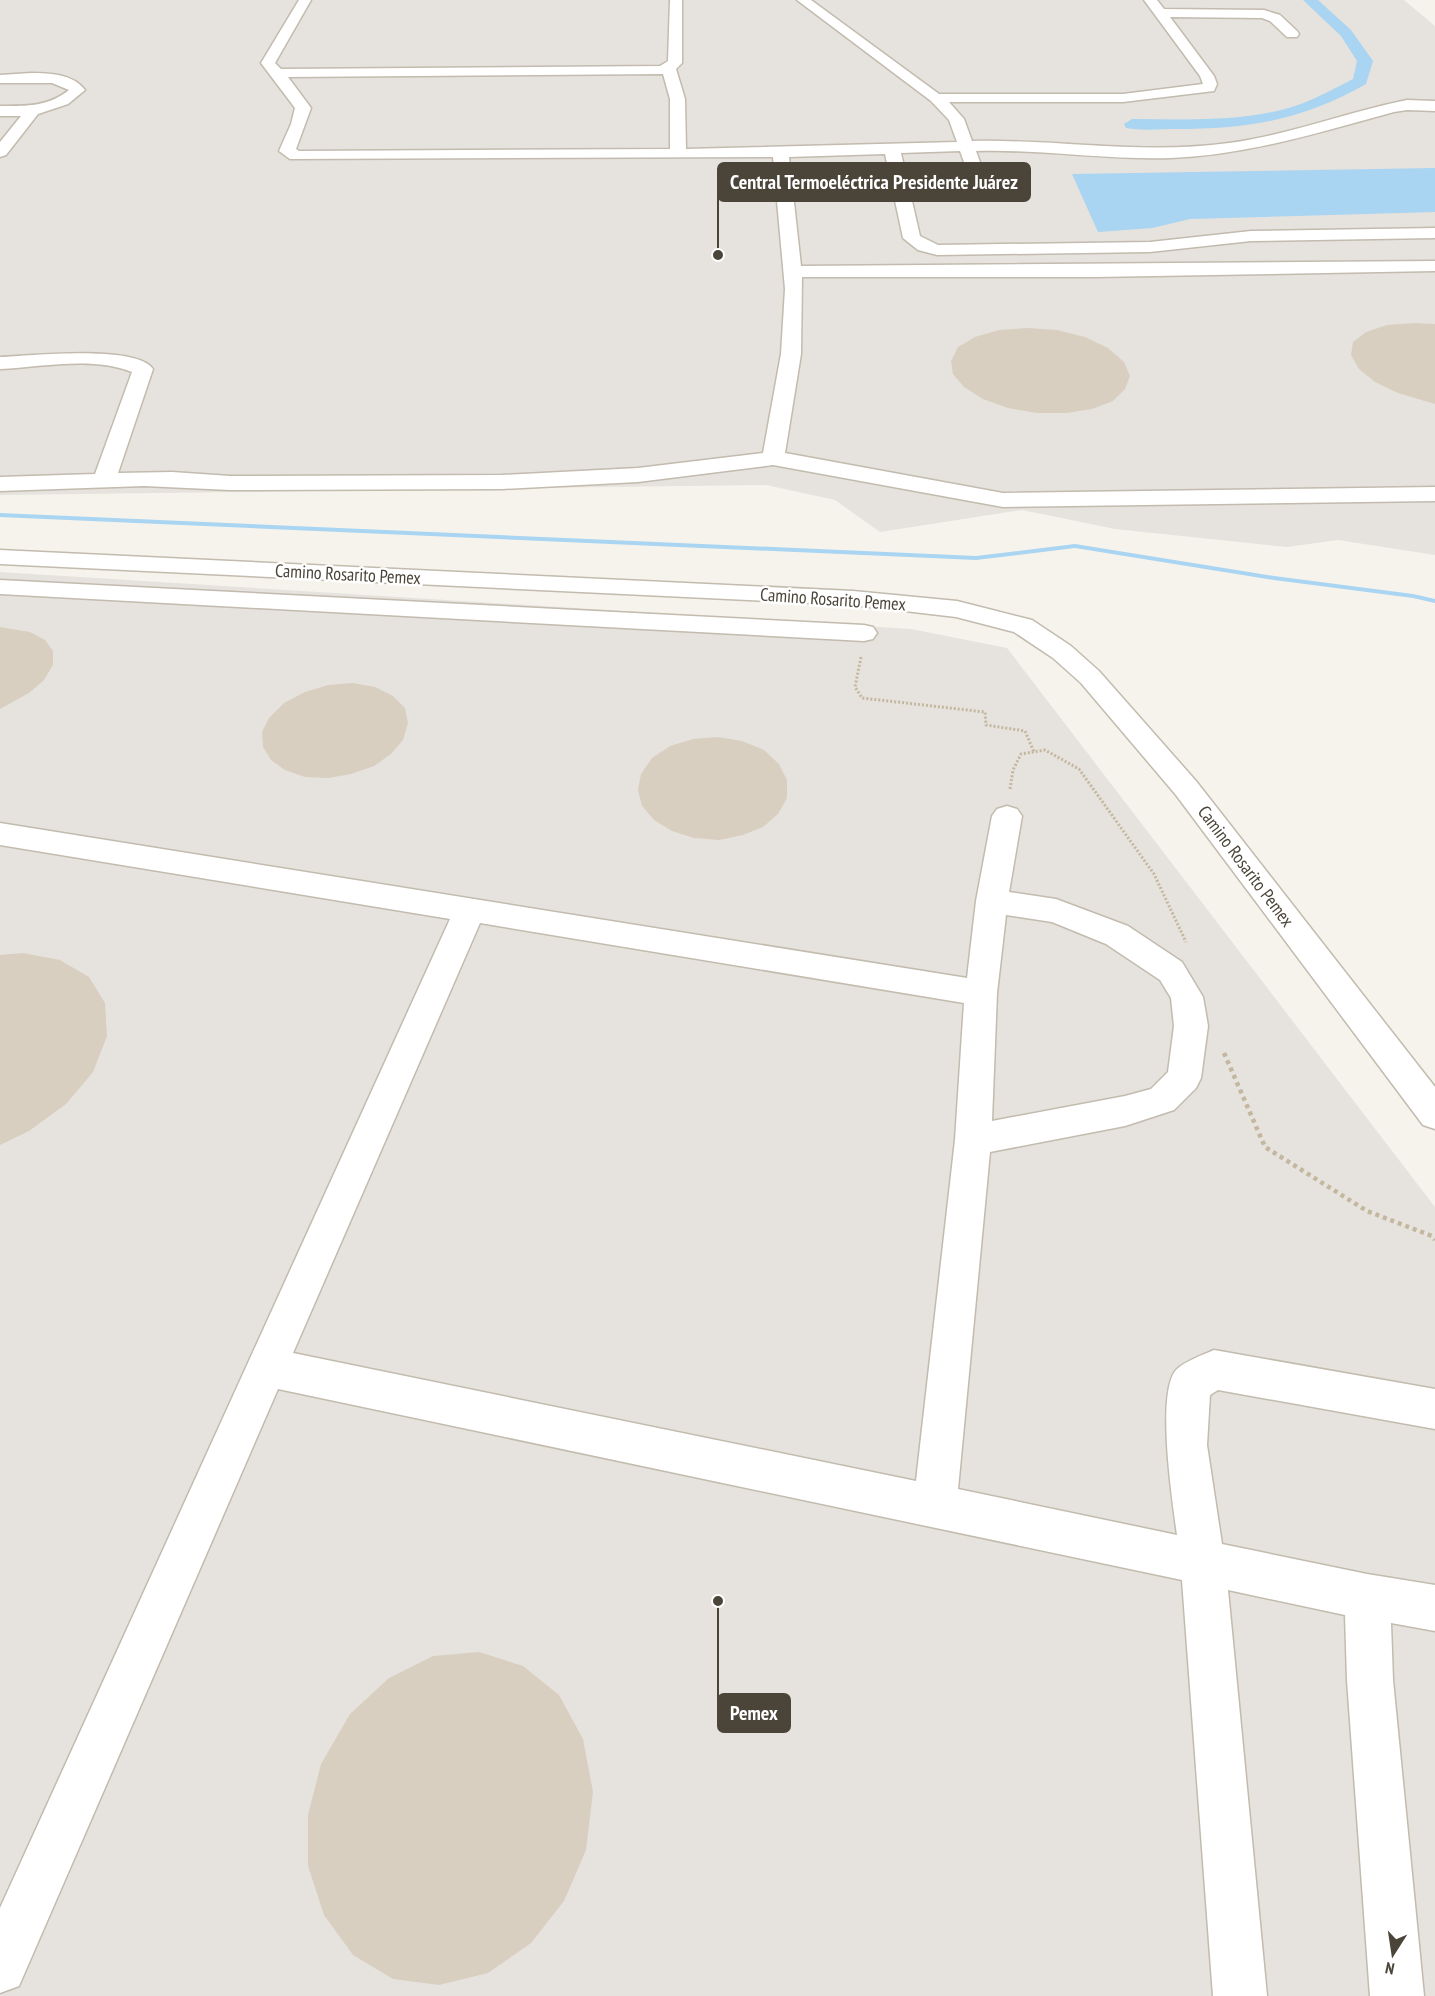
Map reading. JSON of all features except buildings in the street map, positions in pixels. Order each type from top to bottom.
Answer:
[{"type":"street","points":[[305,0],[268,63],[303,108],[299,124],[287,151],[297,156],[678,154],[967,145],[1030,146],[1125,153],[1209,151],[1312,130],[1407,105],[1435,106]]},
{"type":"street","points":[[276,73],[640,71],[668,68],[675,63],[676,0]]},
{"type":"street","points":[[803,0],[936,98],[956,119],[977,176]]},
{"type":"street","points":[[936,98],[1123,98],[1209,88],[1207,76],[1150,0]]},
{"type":"street","points":[[1160,13],[1264,14],[1275,18],[1292,34]]},
{"type":"street","points":[[668,68],[674,79],[677,98],[678,154]]},
{"type":"street","points":[[0,80],[56,79],[71,82],[78,90],[70,98],[54,107],[33,111],[0,111]]},
{"type":"street","points":[[0,152],[33,111]]},
{"type":"street","points":[[892,149],[912,238],[924,246],[937,250],[1150,247],[1242,236],[1435,233]]},
{"type":"street","points":[[773,458],[790,354],[793,272],[780,151]]},
{"type":"street","points":[[793,272],[1095,271],[1435,266]]},
{"type":"street","points":[[0,363],[110,359],[130,362],[143,369],[104,480]]},
{"type":"street","points":[[0,484],[164,477],[192,477],[230,483],[581,479],[681,472],[773,458],[1003,500],[1435,494]]},
{"type":"street","name":"Camino Rosarito Pemex","points":[[0,557],[854,598],[957,609],[1023,626],[1062,652],[1090,677],[1186,788],[1435,1114]]},
{"type":"street","points":[[0,587],[852,633]]},
{"type":"street","points":[[935,1506],[973,1140],[981,993],[992,901],[1007,816]]},
{"type":"street","points":[[0,834],[981,993]]},
{"type":"street","points":[[973,1140],[1125,1111],[1162,1100],[1184,1078],[1191,1026],[1187,997],[1171,971],[1117,936],[1056,911],[992,901]]},
{"type":"street","points":[[0,1967],[470,910]]},
{"type":"street","points":[[267,1366],[1367,1597],[1435,1608]]},
{"type":"street","points":[[1240,1996],[1203,1563],[1186,1445],[1190,1384],[1214,1370],[1435,1408]]},
{"type":"street","points":[[1367,1597],[1370,1680],[1397,1996]]},
{"type":"path","points":[[852,633],[862,653],[855,687],[861,698],[986,712],[986,725],[1025,731],[1034,752]]},
{"type":"shaded area","points":[[0,0],[1404,0],[1435,26],[1435,555],[1338,540],[1287,547],[1115,529],[1022,510],[880,532],[835,500],[766,485],[0,495]]},
{"type":"shaded area","points":[[0,572],[911,629],[1007,648],[1435,1207],[1435,1996],[0,1996]]},
{"type":"water","points":[[1435,168],[1435,212],[1190,219],[1152,228],[1098,232],[1072,174]]},
{"type":"waterway","points":[[1132,124],[1222,123],[1277,116],[1332,97],[1360,81],[1365,61],[1346,33],[1310,0]]},
{"type":"waterway","points":[[0,515],[976,558],[1075,546],[1435,601]]},
{"type":"place","name":"Central Termoeléctrica Presidente Juárez","points":[[718,255]]},
{"type":"place","name":"Pemex","points":[[718,1601]]}]
